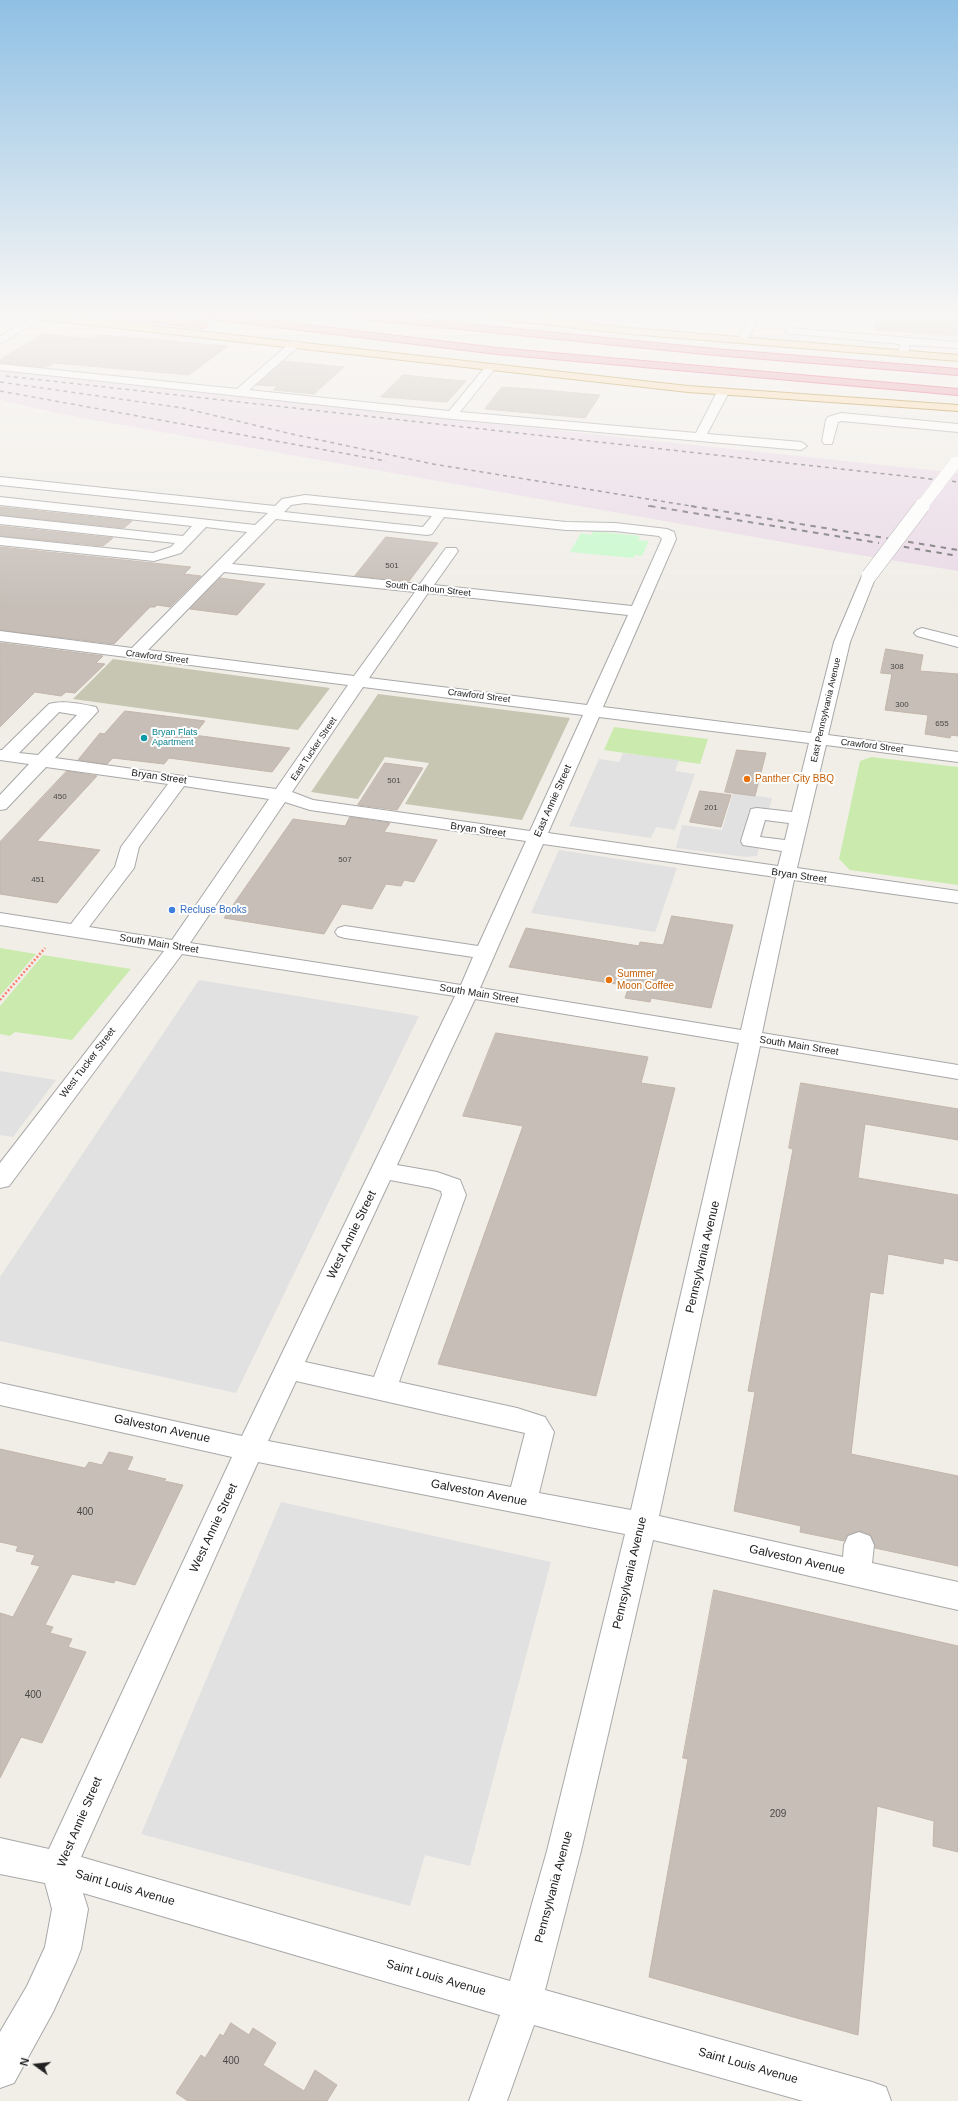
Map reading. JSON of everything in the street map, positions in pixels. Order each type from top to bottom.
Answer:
[{"type":"street","points":[[415,411],[699,438],[801,446]]},
{"type":"street","points":[[452,415],[455,411]]},
{"type":"street","points":[[699,438],[713,411]]},
{"type":"street","points":[[828,441],[832,420],[841,417],[958,428]]},
{"type":"street","name":"East Pennsylvania Avenue","points":[[749,1038],[786,874],[842,642],[869,576],[956,460]]},
{"type":"street","points":[[0,481],[276,512],[427,531],[441,513]]},
{"type":"street","points":[[135,654],[286,502],[305,499],[441,513]]},
{"type":"street","points":[[0,501],[258,529]]},
{"type":"street","name":"East Annie Street","points":[[441,513],[566,526],[615,526],[662,532],[669,535],[637,611],[468,992]]},
{"type":"street","points":[[0,520],[186,540]]},
{"type":"street","points":[[0,541],[142,557],[154,557],[170,553],[203,523]]},
{"type":"street","name":"East Tucker Street","points":[[177,947],[358,682],[452,551]]},
{"type":"street","name":"South Calhoun Street","points":[[220,567],[637,611]]},
{"type":"street","points":[[922,633],[958,642]]},
{"type":"street","name":"Crawford Street","points":[[0,636],[958,757]]},
{"type":"street","points":[[0,805],[90,711],[55,706],[3,756]]},
{"type":"street","name":"Bryan Street","points":[[3,756],[282,795],[310,806],[536,839],[958,897]]},
{"type":"street","points":[[68,930],[124,868],[130,847],[180,780]]},
{"type":"street","points":[[793,847],[750,841],[757,813],[800,819]]},
{"type":"street","name":"South Main Street","points":[[0,920],[468,992],[958,1072]]},
{"type":"street","points":[[345,932],[486,953]]},
{"type":"street","name":"West Tucker Street","points":[[0,1180],[177,947]]},
{"type":"street","name":"West Annie Street","points":[[2,2066],[40,1999],[63,1949],[70,1910],[58,1868],[250,1449],[468,992]]},
{"type":"street","name":"Pennsylvania Avenue","points":[[488,2101],[523,2003],[564,1850],[642,1525],[714,1207],[749,1038]]},
{"type":"street","points":[[383,1171],[437,1180],[451,1186],[454,1195],[383,1390]]},
{"type":"street","points":[[289,1369],[517,1419],[535,1425],[540,1432],[522,1502]]},
{"type":"street","name":"Galveston Avenue","points":[[0,1394],[250,1449],[642,1525],[958,1596]]},
{"type":"street","points":[[856,1573],[859,1544]]},
{"type":"street","name":"Saint Louis Avenue","points":[[4,1857],[58,1868],[523,2003],[872,2101]]},
{"type":"path","points":[[0,1000],[68,930]]},
{"type":"shaded area","points":[[47,411],[374,411],[958,473],[958,571],[822,549]]},
{"type":"shaded area","points":[[113,659],[330,688],[298,730],[73,699]]},
{"type":"shaded area","points":[[378,694],[570,718],[522,820],[405,804],[429,763],[385,757],[358,799],[311,792]]},
{"type":"shaded area","points":[[623,753],[679,760],[675,771],[695,774],[675,830],[656,827],[651,838],[569,826],[599,759],[619,762]]},
{"type":"shaded area","points":[[733,793],[772,798],[757,856],[746,857],[676,848],[682,825],[722,830]]},
{"type":"shaded area","points":[[559,850],[677,868],[655,932],[531,913]]},
{"type":"shaded area","points":[[199,980],[419,1016],[236,1393],[0,1341],[0,1277]]},
{"type":"shaded area","points":[[0,1071],[56,1080],[13,1137],[0,1135]]},
{"type":"shaded area","points":[[281,1502],[551,1562],[470,1866],[425,1855],[410,1906],[141,1834]]},
{"type":"green space","points":[[593,531],[640,536],[638,540],[649,541],[642,556],[635,555],[633,558],[570,552],[581,533],[591,535]]},
{"type":"green space","points":[[614,727],[708,739],[700,764],[604,750]]},
{"type":"green space","points":[[871,757],[958,767],[958,885],[850,870],[839,859],[860,761]]},
{"type":"green space","points":[[0,948],[36,954],[0,996]]},
{"type":"green space","points":[[43,955],[131,969],[72,1040],[15,1032],[10,1036],[0,1034],[0,1006]]},
{"type":"building","points":[[508,411],[590,411],[585,418]]},
{"type":"building","points":[[0,507],[132,521],[124,528],[0,515]]},
{"type":"building","points":[[0,526],[113,538],[103,546],[0,536]]},
{"type":"building","points":[[386,537],[438,543],[409,581],[355,576]]},
{"type":"building","points":[[0,547],[191,567],[184,574],[201,576],[170,607],[157,605],[155,607],[150,607],[114,644],[0,630]]},
{"type":"building","points":[[220,578],[265,584],[237,615],[190,609]]},
{"type":"building","points":[[0,643],[103,656],[96,663],[105,664],[75,693],[66,692],[61,696],[35,692],[0,727]]},
{"type":"building","points":[[886,649],[923,655],[920,671],[958,674],[958,736],[951,735],[950,738],[925,734],[928,715],[885,710],[892,674],[881,673]]},
{"type":"building","points":[[125,711],[205,721],[194,735],[290,748],[272,772],[169,758],[164,764],[113,758],[107,764],[78,760],[100,733],[104,734]]},
{"type":"building","points":[[737,750],[766,753],[755,796],[725,792]]},
{"type":"building","points":[[385,763],[423,768],[397,810],[358,805]]},
{"type":"building","points":[[67,771],[97,776],[37,841],[100,850],[57,903],[0,894],[0,842]]},
{"type":"building","points":[[700,791],[731,795],[721,827],[690,822]]},
{"type":"building","points":[[350,817],[390,823],[384,832],[437,840],[414,882],[404,880],[401,886],[386,884],[372,909],[342,904],[324,934],[224,918],[293,819],[345,826]]},
{"type":"building","points":[[672,916],[733,925],[711,1008],[651,998],[650,1002],[625,998],[629,986],[509,967],[526,928],[639,946],[640,942],[663,945]]},
{"type":"building","points":[[496,1033],[648,1057],[641,1083],[675,1088],[596,1396],[438,1364],[523,1126],[463,1116]]},
{"type":"building","points":[[801,1083],[958,1109],[958,1140],[865,1124],[858,1178],[958,1195],[958,1261],[944,1258],[943,1264],[888,1254],[883,1294],[870,1292],[851,1454],[958,1476],[958,1566],[875,1548],[871,1535],[860,1531],[847,1535],[844,1541],[800,1532],[801,1526],[734,1511],[755,1392],[748,1391],[793,1149],[789,1148]]},
{"type":"building","points":[[0,1449],[85,1468],[89,1462],[102,1465],[109,1452],[133,1457],[127,1470],[166,1479],[164,1481],[183,1485],[135,1585],[115,1580],[114,1583],[72,1574],[45,1625],[53,1627],[50,1633],[72,1639],[68,1647],[86,1652],[42,1743],[21,1737],[0,1778],[0,1613],[13,1617],[40,1566],[31,1564],[35,1555],[16,1551],[18,1546],[0,1542]]},
{"type":"building","points":[[714,1590],[958,1646],[958,1852],[933,1846],[934,1821],[877,1806],[858,2035],[649,1977],[688,1759],[683,1758]]},
{"type":"building","points":[[231,2023],[249,2035],[253,2028],[276,2043],[263,2065],[304,2091],[315,2070],[337,2085],[327,2101],[188,2101],[176,2093],[201,2055],[205,2058],[220,2034],[223,2036]]},
{"type":"railway","points":[[111,411],[386,461]]},
{"type":"railway","points":[[196,411],[296,435],[433,464],[697,507]]},
{"type":"railway","points":[[321,411],[958,482]]},
{"type":"railway","points":[[648,506],[656,507]]},
{"type":"railway","points":[[650,506],[879,543]]},
{"type":"railway","points":[[691,506],[958,550]]},
{"type":"railway","points":[[893,545],[958,556]]},
{"type":"place","name":"Bryan Flats Apartment","points":[[144,738]]},
{"type":"place","name":"Panther City BBQ","points":[[747,779]]},
{"type":"place","name":"Recluse Books","points":[[172,910]]},
{"type":"place","name":"Summer Moon Coffee","points":[[609,980]]}]
